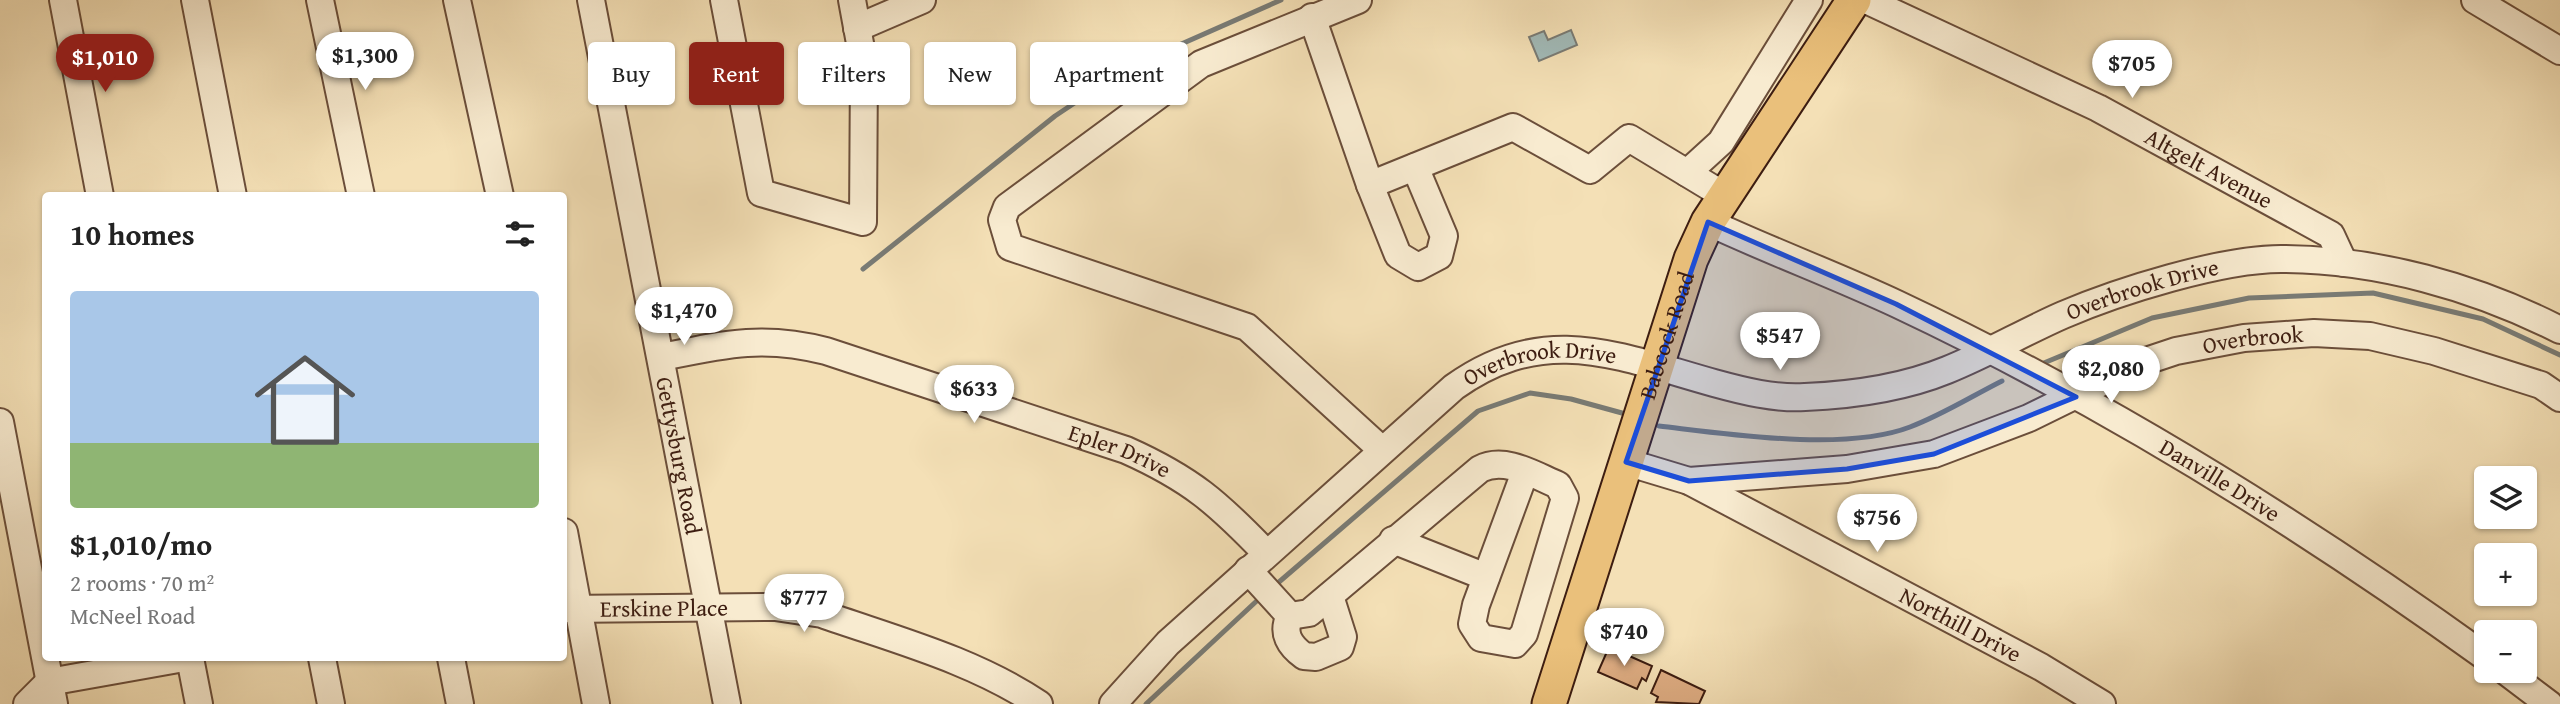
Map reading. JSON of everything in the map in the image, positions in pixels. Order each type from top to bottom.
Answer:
[{"type":"main road","name":"Babcock Road","points":[[1550,704],[1691,260],[1716,209],[1854,0]]},
{"type":"street","points":[[63,0],[99,192]]},
{"type":"street","points":[[195,0],[232,192]]},
{"type":"street","points":[[320,0],[360,192]]},
{"type":"street","points":[[457,0],[499,192]]},
{"type":"street","name":"Gettysburg Road","points":[[591,0],[727,704]]},
{"type":"street","points":[[724,0],[761,193],[863,222],[864,65],[852,0]]},
{"type":"street","points":[[856,28],[922,0]]},
{"type":"street","points":[[1358,0],[1201,64],[1007,207],[1002,220],[1010,247],[1247,327],[1382,450]]},
{"type":"street","points":[[1687,173],[1721,142],[1809,0]]},
{"type":"street","name":"Altgelt Avenue","points":[[1866,0],[2098,108],[2331,235],[2344,262]]},
{"type":"street","points":[[2475,0],[2560,51]]},
{"type":"street","points":[[1312,17],[1370,185],[1398,255],[1418,267],[1439,256],[1444,236],[1415,167],[1370,185]]},
{"type":"street","name":"Danville Drive","points":[[1415,167],[1513,127],[1590,170],[1629,138],[1687,173],[1716,209],[2076,397],[2308,533],[2474,649]]},
{"type":"street","name":"Overbrook Drive","points":[[1113,704],[1168,643],[1258,569],[1382,450],[1471,375],[1524,353],[1556,348],[1589,350],[1747,392],[1802,398],[1856,393],[1913,381],[1947,370],[2125,291],[2224,267],[2279,259],[2344,262],[2474,292],[2560,330]]},
{"type":"street","name":"Overbrook","points":[[1689,481],[1847,469],[1922,457],[1964,445],[2076,397],[2143,362],[2176,351],[2244,338],[2315,333],[2370,336],[2434,351],[2550,392]]},
{"type":"street","name":"Epler Drive","points":[[662,357],[725,344],[786,342],[827,351],[1126,450],[1158,464],[1217,503],[1286,614]]},
{"type":"street","points":[[0,422],[42,641]]},
{"type":"street","name":"Northill Drive","points":[[1626,462],[1689,481],[2041,667],[2102,704]]},
{"type":"street","points":[[1330,596],[1343,637],[1340,647],[1331,653],[1304,656],[1287,638],[1286,614],[1309,613],[1480,469],[1501,463],[1525,472],[1558,485],[1565,498],[1524,634],[1515,644],[1481,638],[1474,631],[1472,624],[1476,605],[1525,472]]},
{"type":"street","points":[[1393,540],[1486,577]]},
{"type":"street","points":[[567,565],[571,608],[596,704]]},
{"type":"street","name":"Erskine Place","points":[[571,608],[775,607],[822,614],[968,665],[1007,683],[1039,704]]},
{"type":"street","points":[[46,661],[52,693]]},
{"type":"street","points":[[27,704],[52,693],[173,661]]},
{"type":"street","points":[[191,661],[199,704]]},
{"type":"street","points":[[323,661],[331,704]]},
{"type":"street","points":[[452,661],[460,704]]},
{"type":"street","points":[[2521,683],[2549,704]]},
{"type":"highlighted area","points":[[1708,222],[1896,304],[2076,397],[1934,454],[1847,469],[1689,481],[1626,462]]},
{"type":"water","points":[[1571,30],[1577,45],[1539,61],[1529,37],[1544,31],[1548,40]]},
{"type":"building","points":[[1609,647],[1652,666],[1646,681],[1642,678],[1637,689],[1598,672]]},
{"type":"building","points":[[1661,670],[1705,691],[1699,704],[1656,702],[1658,697],[1651,693]]},
{"type":"waterway","points":[[863,269],[1055,116],[1127,68],[1281,0]]},
{"type":"waterway","points":[[2039,365],[2152,318],[2249,298],[2373,293],[2483,319],[2560,355]]},
{"type":"waterway","points":[[1659,426],[1786,439],[1853,439],[1910,427],[2002,381]]},
{"type":"waterway","points":[[1272,588],[1478,411],[1530,393],[1571,399],[1622,413]]},
{"type":"waterway","points":[[1146,704],[1262,596]]}]
